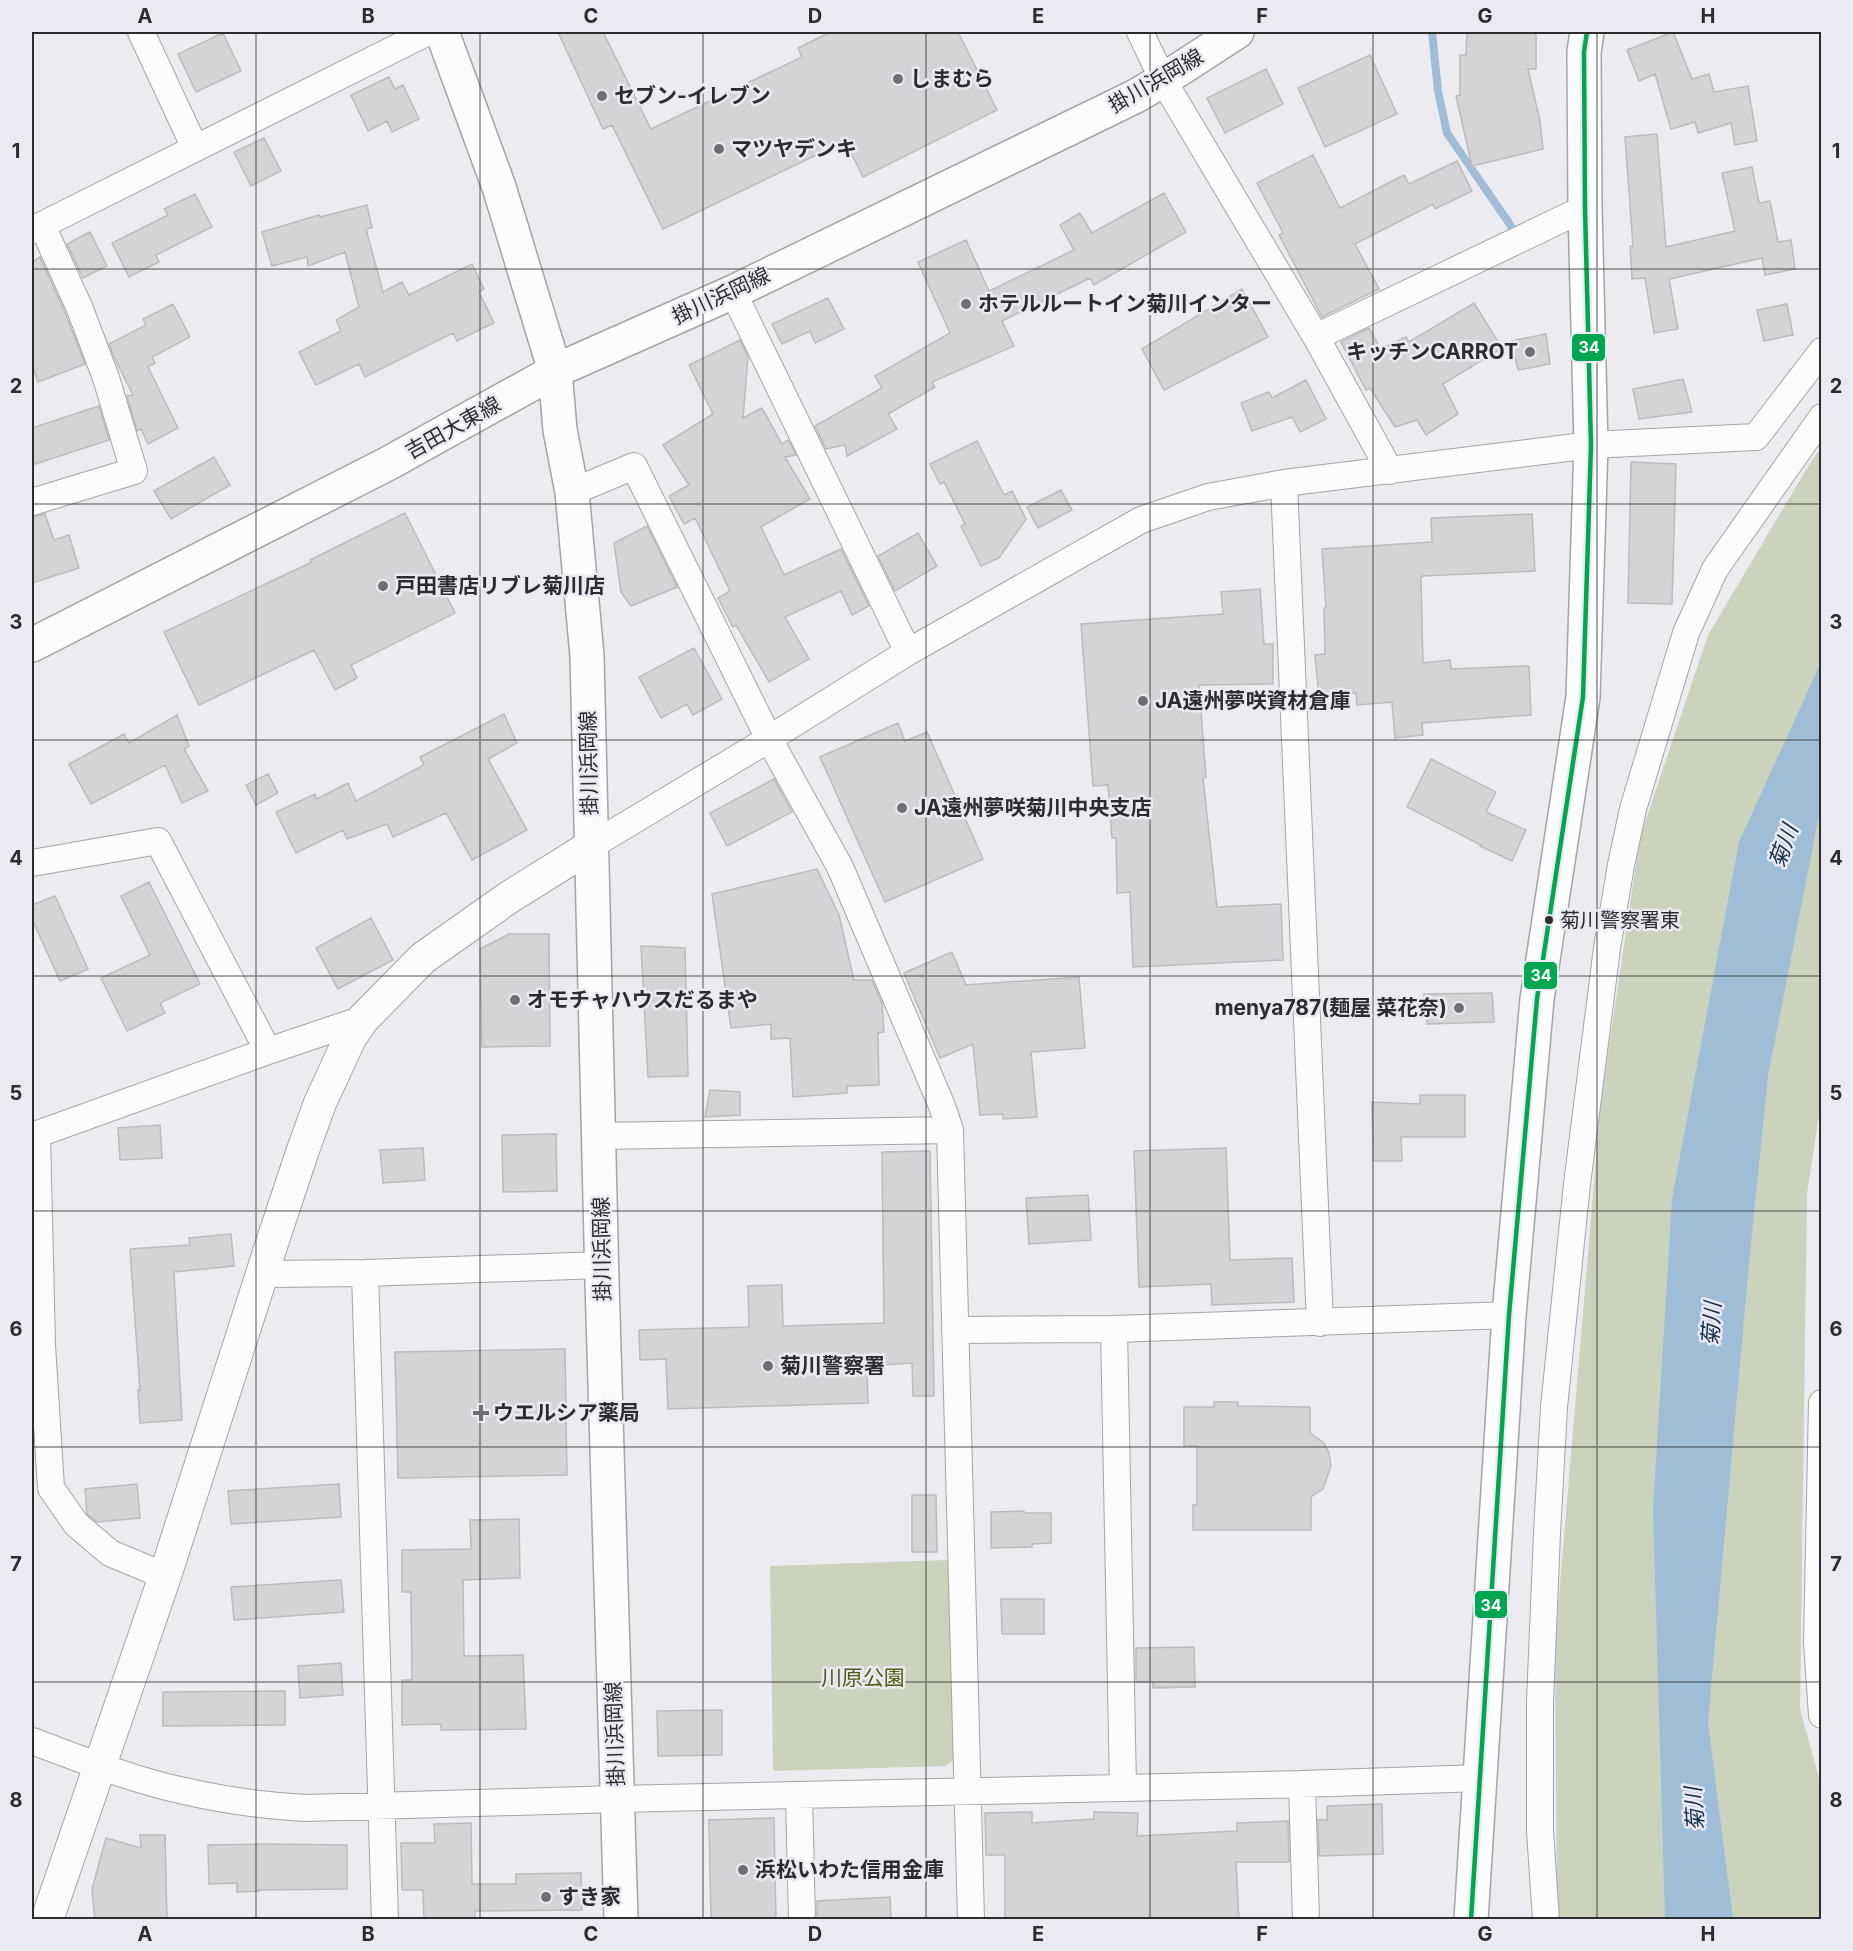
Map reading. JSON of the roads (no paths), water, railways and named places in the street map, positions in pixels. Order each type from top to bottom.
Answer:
[{"type":"main road","points":[[441,32],[499,187],[555,371]]},
{"type":"main road","name":"掛川浜岡線","points":[[621,1920],[587,656],[572,492],[560,430],[555,371],[733,292],[1064,131],[1163,80],[1237,32]]},
{"type":"main road","points":[[1471,1920],[1509,1315],[1537,999],[1583,697],[1591,446],[1585,208],[1584,52],[1587,32]]},
{"type":"main road","name":"吉田大東線","points":[[32,645],[389,463],[555,371]]},
{"type":"street","points":[[141,32],[195,148]]},
{"type":"street","points":[[32,502],[134,471],[106,378],[80,309],[37,228],[428,32]]},
{"type":"street","points":[[1140,32],[1163,80],[1316,337],[1390,471]]},
{"type":"street","points":[[1316,337],[1585,208]]},
{"type":"street","points":[[733,292],[908,652]]},
{"type":"street","points":[[47,1920],[165,1576],[271,1246],[320,1103],[350,1038],[363,1019],[423,958],[508,898],[908,652],[1141,520],[1208,496],[1284,483],[1591,446],[1756,437],[1821,351]]},
{"type":"street","points":[[1546,1920],[1540,1831],[1540,1701],[1554,1407],[1577,1184],[1607,948],[1621,865],[1633,809],[1686,633],[1716,569],[1821,417]]},
{"type":"street","points":[[572,492],[634,466],[769,739],[840,867],[942,1106],[950,1130],[970,1920]]},
{"type":"street","points":[[1284,483],[1320,1323]]},
{"type":"street","points":[[32,863],[158,841],[268,1050]]},
{"type":"street","points":[[165,1576],[110,1553],[76,1524],[51,1488],[37,1347],[34,1135],[268,1050],[363,1019]]},
{"type":"street","points":[[599,1136],[950,1130]]},
{"type":"street","points":[[262,1274],[365,1273],[602,1264]]},
{"type":"street","points":[[365,1273],[385,1920]]},
{"type":"street","points":[[955,1330],[1114,1329],[1509,1315]]},
{"type":"street","points":[[1114,1329],[1123,1788]]},
{"type":"street","points":[[1821,1403],[1817,1642],[1821,1715]]},
{"type":"street","points":[[32,1741],[98,1766],[183,1791],[267,1806],[306,1808],[1481,1778]]},
{"type":"street","points":[[1302,1784],[1306,1920]]},
{"type":"street","points":[[799,1796],[802,1920]]},
{"type":"water","name":"菊川","points":[[1821,662],[1821,805],[1768,1076],[1708,1722],[1733,1919],[1665,1919],[1653,1509],[1672,1199],[1739,842]]},
{"type":"waterway","points":[[1432,32],[1438,91],[1447,133],[1511,226]]},
{"type":"place","name":"しまむら","points":[[898,79]]},
{"type":"place","name":"セブン-イレブン","points":[[602,96]]},
{"type":"place","name":"マツヤデンキ","points":[[719,149]]},
{"type":"place","name":"ホテルルートイン菊川インター","points":[[966,304]]},
{"type":"place","name":"キッチンCARROT","points":[[1530,352]]},
{"type":"place","name":"戸田書店リブレ菊川店","points":[[383,586]]},
{"type":"place","name":"JA遠州夢咲資材倉庫","points":[[1143,701]]},
{"type":"place","name":"JA遠州夢咲菊川中央支店","points":[[902,808]]},
{"type":"place","name":"菊川警察署東","points":[[1549,920]]},
{"type":"place","name":"オモチャハウスだるまや","points":[[515,1000]]},
{"type":"place","name":"menya787(麺屋 菜花奈)","points":[[1459,1008]]},
{"type":"place","name":"菊川警察署","points":[[768,1366]]},
{"type":"place","name":"ウエルシア薬局","points":[[481,1413]]},
{"type":"place","name":"浜松いわた信用金庫","points":[[743,1870]]},
{"type":"place","name":"すき家","points":[[546,1897]]},
{"type":"park label","name":"川原公園","points":[[863,1678]]}]
